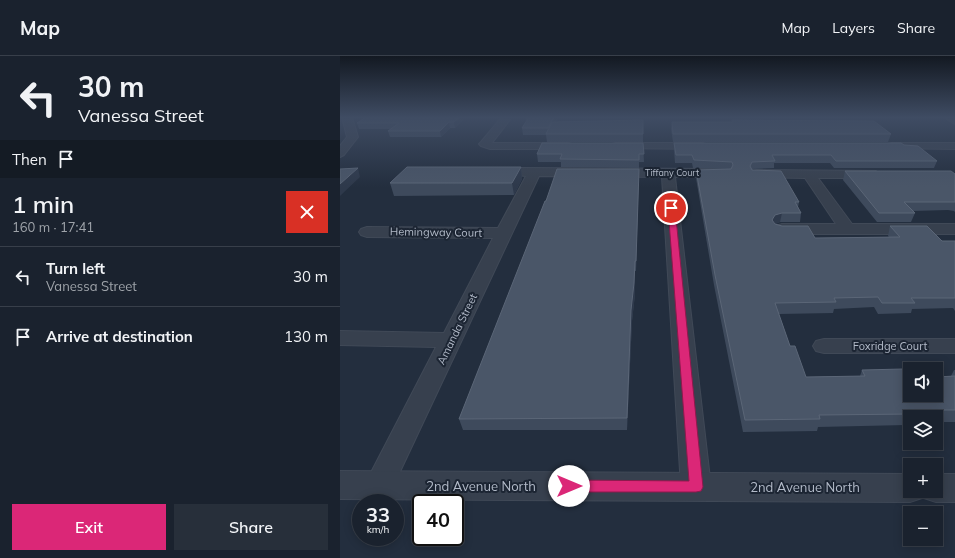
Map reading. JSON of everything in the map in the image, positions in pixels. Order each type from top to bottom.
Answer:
[{"type":"street","points":[[340,153],[351,140]]},
{"type":"street","points":[[488,140],[485,144],[490,146],[578,146]]},
{"type":"street","points":[[602,146],[713,146]]},
{"type":"street","points":[[880,146],[955,146]]},
{"type":"street","name":"Tiffany Court","points":[[509,172],[725,173]]},
{"type":"street","name":"Amanda Street","points":[[379,486],[534,172]]},
{"type":"street","points":[[668,173],[696,487]]},
{"type":"street","points":[[756,174],[886,174]]},
{"type":"street","points":[[809,174],[847,229]]},
{"type":"street","points":[[780,229],[955,229]]},
{"type":"street","name":"Hemingway Court","points":[[367,232],[504,233]]},
{"type":"street","points":[[340,338],[451,340]]},
{"type":"street","name":"Foxridge Court","points":[[824,346],[955,346]]},
{"type":"street","name":"2nd Avenue North","points":[[340,485],[903,488]]},
{"type":"street","points":[[943,488],[955,488]]},
{"type":"building","points":[[542,143],[643,143],[644,154],[639,154],[639,160],[560,159],[562,154],[537,154]]},
{"type":"building","points":[[674,143],[901,143],[904,145],[918,146],[937,161],[836,161],[831,155],[772,155],[775,161],[752,162],[750,166],[752,170],[781,171],[799,202],[795,202],[801,213],[782,213],[775,215],[772,220],[775,224],[782,226],[808,226],[815,238],[900,237],[890,226],[927,226],[942,241],[955,241],[955,298],[911,298],[915,303],[882,303],[878,297],[834,298],[836,302],[775,303],[790,346],[795,346],[806,377],[865,376],[862,370],[903,369],[903,402],[943,402],[943,377],[955,376],[955,410],[903,410],[903,414],[819,415],[820,419],[745,420],[715,275],[696,170],[731,169],[733,165],[732,162],[694,160],[692,155],[676,155]]},
{"type":"building","points":[[407,167],[521,167],[512,183],[390,183]]},
{"type":"building","points":[[358,168],[340,184],[340,169]]},
{"type":"building","points":[[557,169],[639,169],[636,261],[631,310],[627,418],[459,419],[546,201]]},
{"type":"building","points":[[845,171],[951,171],[955,174],[955,202],[904,202],[915,213],[879,213]]},
{"type":"route","points":[[569,486],[696,487],[671,208]]}]
